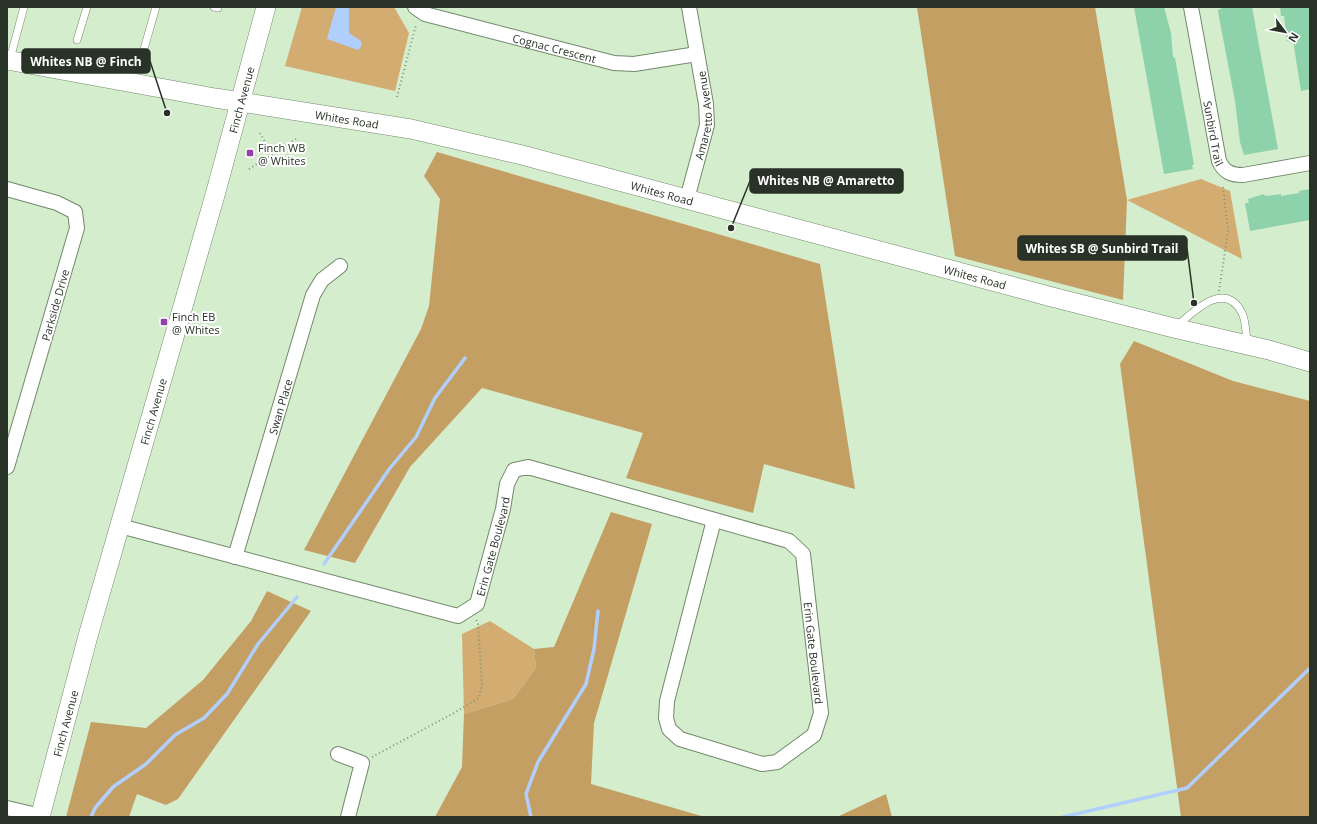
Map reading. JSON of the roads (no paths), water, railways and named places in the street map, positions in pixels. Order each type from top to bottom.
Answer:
[{"type":"main road","name":"Finch Avenue","points":[[41,816],[88,636],[241,101],[266,7]]},
{"type":"main road","name":"Whites Road","points":[[8,60],[410,129],[522,156],[687,199],[781,226],[1310,362]]},
{"type":"street","name":"Cognac Crescent","points":[[415,7],[425,14],[614,63],[634,64],[697,54]]},
{"type":"street","name":"Amaretto Avenue","points":[[687,199],[707,125],[706,104],[689,7]]},
{"type":"street","name":"Sunbird Trail","points":[[1191,7],[1221,167],[1234,175],[1243,175],[1310,163]]},
{"type":"street","name":"Parkside Drive","points":[[7,189],[57,203],[74,212],[77,228],[7,467]]},
{"type":"street","name":"Swan Place","points":[[235,557],[313,295],[322,280],[340,266]]},
{"type":"street","name":"Erin Gate Boulevard","points":[[120,526],[458,616],[472,609],[477,604],[503,509],[507,484],[514,470],[528,467],[789,541],[803,554],[821,713],[814,735],[777,762],[762,764],[680,739],[669,730],[666,718],[666,701],[714,520]]},
{"type":"street","points":[[338,754],[362,763],[348,817]]},
{"type":"street","points":[[7,808],[41,816]]},
{"type":"lane","points":[[8,60],[24,7]]},
{"type":"lane","points":[[77,40],[87,7]]},
{"type":"lane","points":[[144,49],[156,7]]},
{"type":"lane","points":[[1174,328],[1203,304],[1214,299],[1226,298],[1236,305],[1242,314],[1247,345]]},
{"type":"water","points":[[336,7],[349,7],[349,33],[361,41],[362,45],[358,50],[327,39]]},
{"type":"waterway","points":[[324,564],[390,468],[416,437],[435,398],[465,358]]},
{"type":"waterway","points":[[91,817],[95,808],[113,787],[146,764],[175,735],[204,718],[227,694],[258,644],[297,597]]},
{"type":"waterway","points":[[531,817],[526,794],[538,762],[586,684],[594,649],[598,611]]},
{"type":"waterway","points":[[1063,817],[1187,788],[1310,668]]},
{"type":"place","name":"Whites NB @ Finch","points":[[167,113]]},
{"type":"place","name":"Finch WB @ Whites","points":[[250,153]]},
{"type":"place","name":"Whites NB @ Amaretto","points":[[731,228]]},
{"type":"place","name":"Whites SB @ Sunbird Trail","points":[[1194,303]]},
{"type":"place","name":"Finch EB @ Whites","points":[[164,322]]}]
